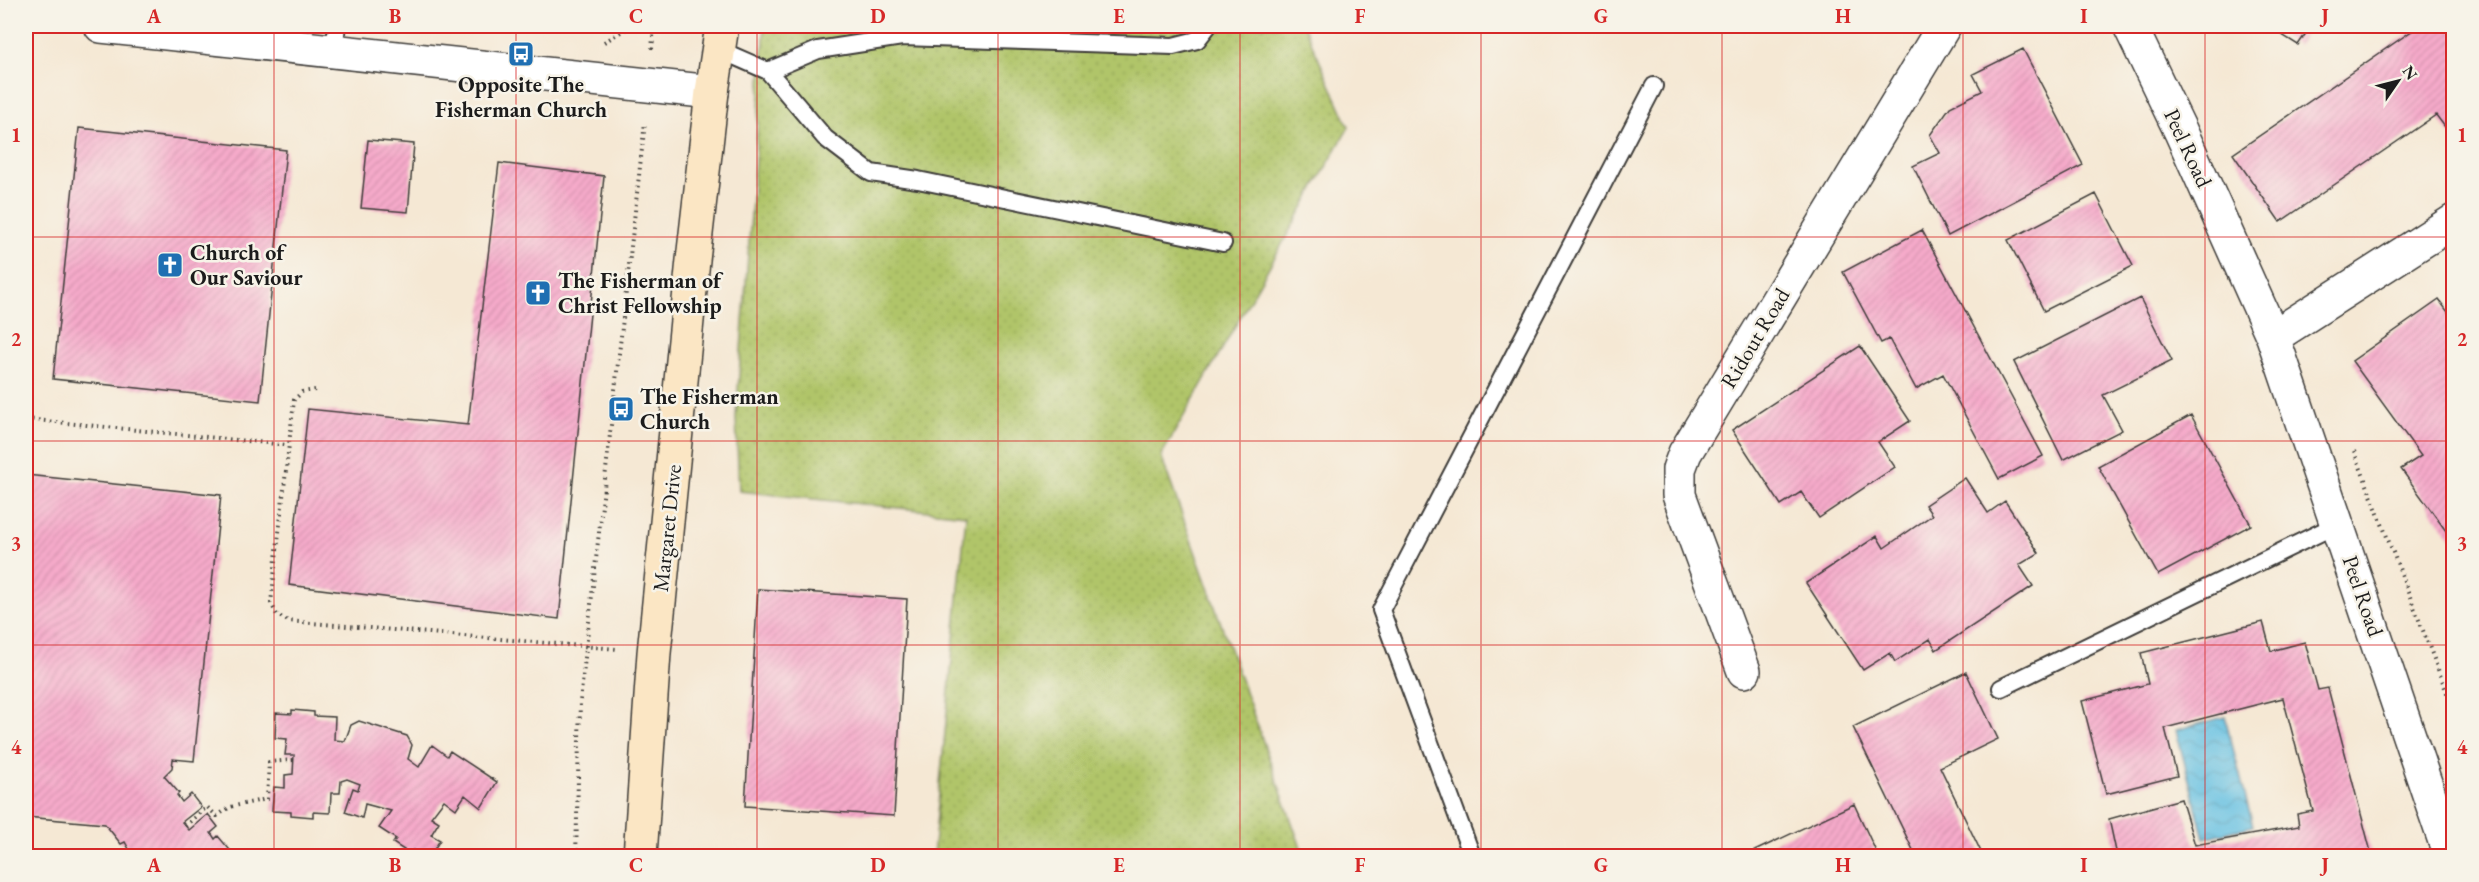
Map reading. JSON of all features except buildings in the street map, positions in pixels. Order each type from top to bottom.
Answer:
[{"type":"street","points":[[101,26],[335,38],[649,86],[712,92]]},
{"type":"street","name":"Ridout Road","points":[[1744,671],[1679,495],[1679,469],[1685,453],[1944,26]]},
{"type":"street","name":"Peel Road","points":[[2130,26],[2181,132],[2273,337],[2450,856]]},
{"type":"street","name":"Margaret Drive","points":[[640,856],[654,653],[712,92],[721,38]]},
{"type":"street","points":[[2273,337],[2454,221]]},
{"type":"lane","points":[[768,71],[818,50],[902,37],[1173,46],[1197,40],[1208,26]]},
{"type":"lane","points":[[721,38],[768,71],[825,138],[871,172],[1223,243]]},
{"type":"lane","points":[[1472,856],[1381,610],[1654,86]]},
{"type":"lane","points":[[2001,688],[2338,524]]},
{"type":"path","points":[[576,856],[580,702],[649,86]]},
{"type":"path","points":[[315,390],[302,392],[294,400],[287,445],[271,603],[277,615],[288,621],[654,653]]},
{"type":"path","points":[[26,419],[287,445]]},
{"type":"path","points":[[2352,447],[2383,522],[2454,711]]},
{"type":"path","points":[[185,826],[207,807],[217,816],[230,807],[267,799],[269,762],[294,760]]},
{"type":"green space","points":[[765,26],[1304,26],[1349,127],[1161,456],[1304,856],[933,856],[966,515],[739,491],[736,417]]},
{"type":"water","points":[[2225,717],[2253,826],[2204,838],[2176,730]]},
{"type":"place","name":"Opposite The Fisherman Church","points":[[521,54]]},
{"type":"place","name":"Church of Our Saviour","points":[[170,265]]},
{"type":"place","name":"The Fisherman of Christ Fellowship","points":[[538,293]]},
{"type":"place","name":"The Fisherman Church","points":[[621,409]]}]
